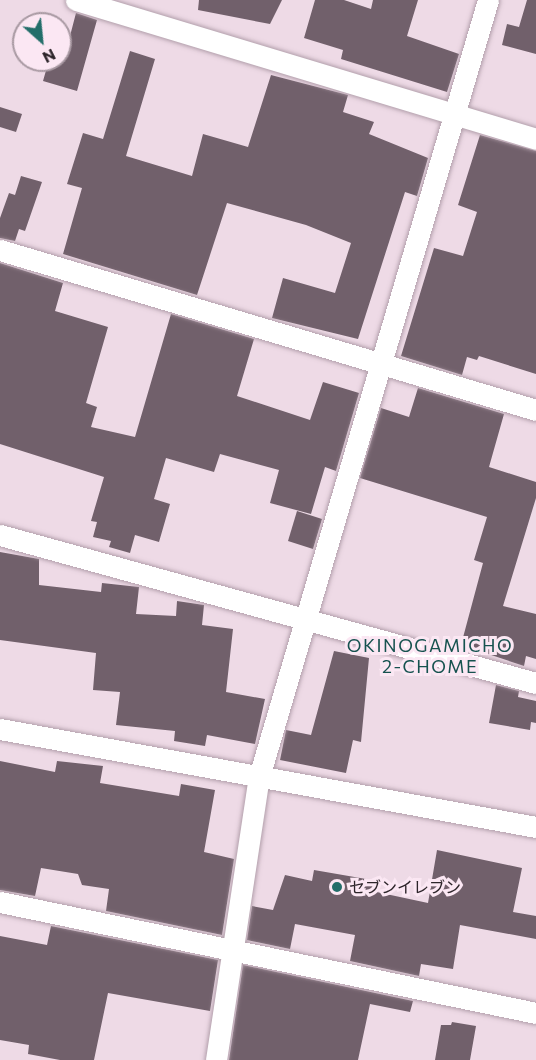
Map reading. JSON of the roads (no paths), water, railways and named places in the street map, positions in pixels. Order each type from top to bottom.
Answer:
[{"type":"street","points":[[76,0],[536,139]]},
{"type":"street","points":[[216,1060],[259,777],[488,0]]},
{"type":"street","points":[[0,250],[536,410]]},
{"type":"street","points":[[0,535],[536,683]]},
{"type":"street","points":[[0,729],[536,827]]},
{"type":"street","points":[[0,902],[536,1013]]},
{"type":"place","name":"セブンイレブン","points":[[337,887]]},
{"type":"district","name":"OKINOGAMICHO 2-CHOME","points":[[430,656]]}]
